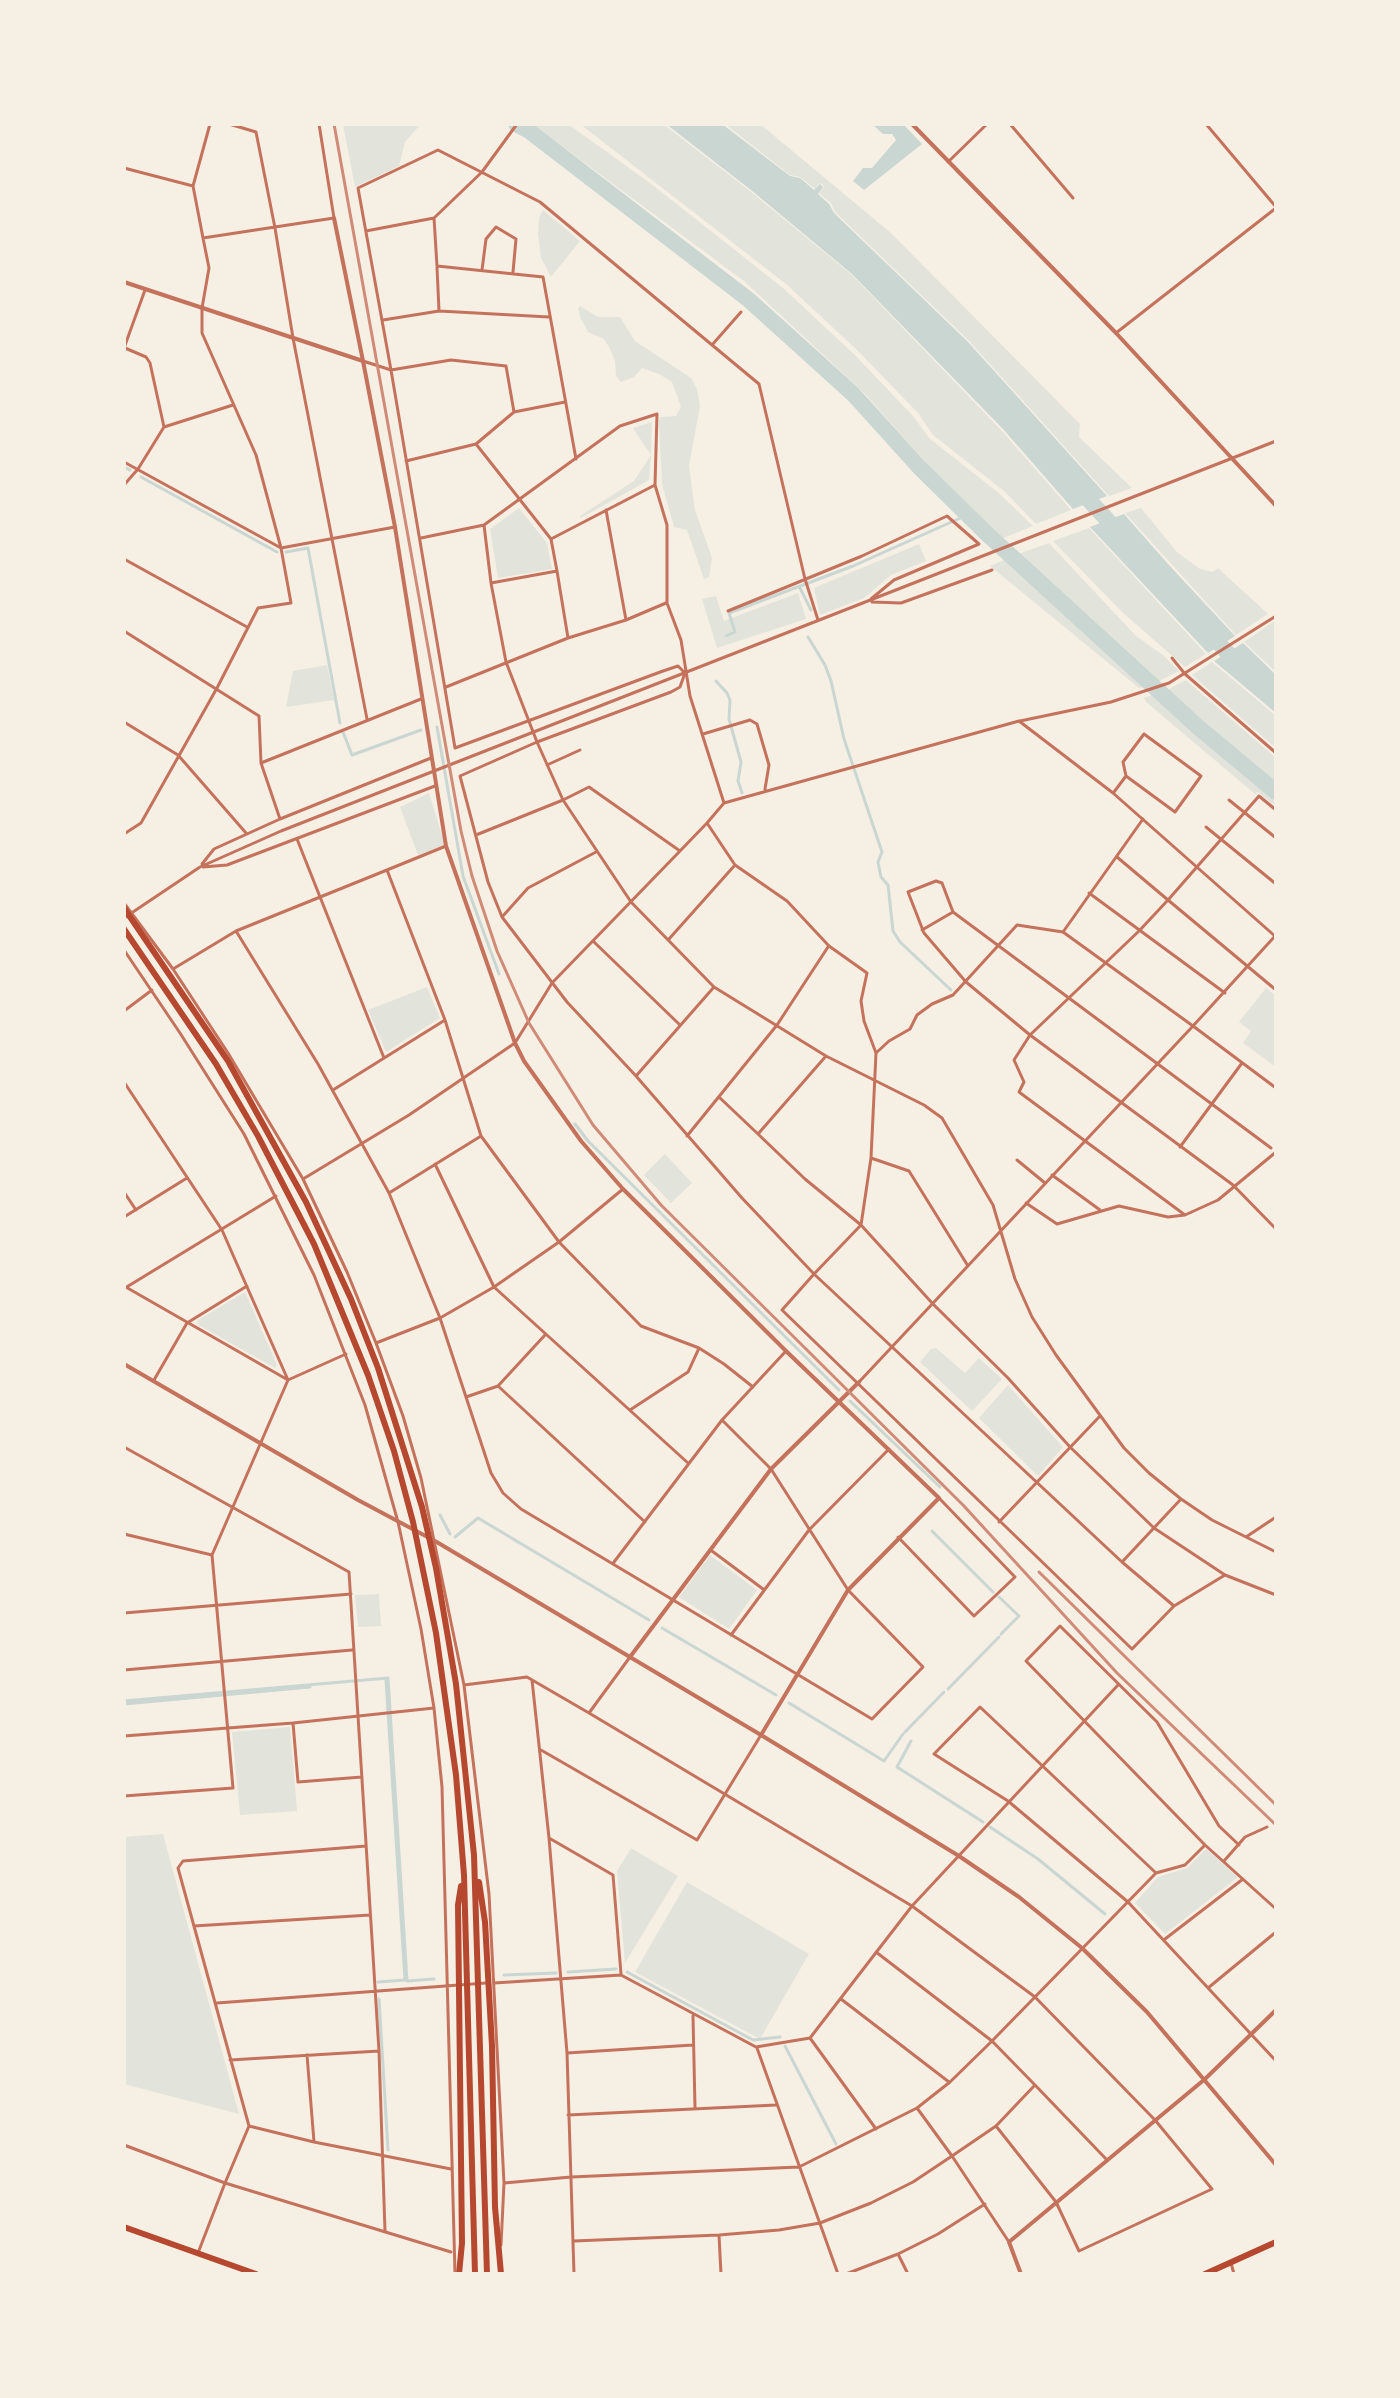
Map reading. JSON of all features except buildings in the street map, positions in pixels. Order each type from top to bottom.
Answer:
[{"type":"highway","points":[[126,908],[228,1061],[287,1164],[325,1241],[378,1368],[409,1461],[439,1582],[456,1684],[474,1855],[485,1922],[495,2207],[501,2274]]},
{"type":"highway","points":[[124,929],[216,1064],[258,1136],[314,1244],[368,1375],[398,1465],[427,1586],[456,1775],[464,1875],[475,2274]]},
{"type":"highway","points":[[474,1855],[487,2274]]},
{"type":"highway","points":[[457,2274],[462,2243],[458,1905],[464,1875]]},
{"type":"highway","points":[[124,2227],[256,2274]]},
{"type":"highway","points":[[1205,2274],[1276,2242]]},
{"type":"street","points":[[124,834],[141,823],[258,608],[291,603],[281,548],[256,455],[202,333],[202,308],[209,268],[193,186],[210,124]]},
{"type":"street","points":[[229,124],[256,132]]},
{"type":"street","points":[[254,124],[367,719]]},
{"type":"street","points":[[319,124],[334,218],[395,527],[446,846],[515,1043],[539,1085],[581,1141],[623,1189],[939,1498],[1015,1577],[974,1616],[898,1537]]},
{"type":"street","points":[[366,231],[434,218],[482,172],[517,124]]},
{"type":"street","points":[[912,124],[1116,333],[1276,506]]},
{"type":"street","points":[[948,162],[987,124]]},
{"type":"street","points":[[1010,124],[1073,198]]},
{"type":"street","points":[[1116,333],[1276,208],[1206,124]]},
{"type":"street","points":[[685,673],[678,666],[455,748],[358,188],[438,150],[540,202],[759,384],[805,579],[818,620]]},
{"type":"street","points":[[124,168],[193,186]]},
{"type":"street","points":[[203,238],[334,218]]},
{"type":"street","points":[[434,218],[439,311]]},
{"type":"street","points":[[482,270],[486,239],[496,227],[516,239],[512,273]]},
{"type":"street","points":[[437,266],[543,277],[576,459]]},
{"type":"street","points":[[124,282],[391,370],[451,360],[506,366],[514,412]]},
{"type":"street","points":[[145,290],[124,349],[146,357],[150,363],[164,427]]},
{"type":"street","points":[[383,320],[439,311],[549,317]]},
{"type":"street","points":[[712,345],[741,312]]},
{"type":"street","points":[[406,461],[476,444],[514,412],[566,402]]},
{"type":"street","points":[[124,485],[138,469],[164,427],[233,405]]},
{"type":"street","points":[[421,538],[484,525],[620,426],[657,414],[655,485],[667,525],[667,603],[681,640],[685,673],[724,803]]},
{"type":"street","points":[[124,918],[126,908],[200,867],[310,819],[1276,441]]},
{"type":"street","points":[[476,444],[551,539],[568,638]]},
{"type":"street","points":[[124,462],[281,548],[395,527]]},
{"type":"street","points":[[551,539],[655,485]]},
{"type":"street","points":[[606,510],[626,620]]},
{"type":"street","points":[[728,611],[862,556],[947,516],[979,544],[894,580],[868,602]]},
{"type":"street","points":[[484,525],[506,662],[537,742],[563,800],[631,902],[714,987],[826,1056],[924,1105],[942,1118],[993,1205],[1015,1279],[1032,1317],[1124,1448],[1181,1499],[1212,1520],[1276,1552]]},
{"type":"street","points":[[124,559],[248,627]]},
{"type":"street","points":[[868,602],[901,603],[992,570]]},
{"type":"street","points":[[491,583],[557,571]]},
{"type":"street","points":[[445,687],[667,603]]},
{"type":"street","points":[[303,1179],[363,1144],[515,1043],[552,983],[724,803],[1019,721],[1111,702],[1169,683],[1276,616]]},
{"type":"street","points":[[124,631],[259,716],[261,763],[280,819]]},
{"type":"street","points":[[1172,658],[1185,674],[1276,753]]},
{"type":"street","points":[[685,673],[680,687],[671,692],[537,742],[460,776],[488,882],[502,917],[552,983],[814,1274],[1122,1562],[1174,1606]]},
{"type":"street","points":[[261,763],[423,698]]},
{"type":"street","points":[[703,734],[750,720],[757,724],[769,765],[765,791]]},
{"type":"street","points":[[589,1713],[771,1469],[894,1346],[1276,936],[1113,793],[1019,721]]},
{"type":"street","points":[[124,723],[178,755],[246,833]]},
{"type":"street","points":[[1113,793],[1126,776],[1123,762],[1144,734],[1201,776],[1175,812],[1126,776]]},
{"type":"street","points":[[547,765],[580,750]]},
{"type":"street","points":[[200,867],[214,849],[246,833],[431,758]]},
{"type":"street","points":[[200,867],[227,865],[435,786]]},
{"type":"street","points":[[476,835],[589,787],[680,851]]},
{"type":"street","points":[[1185,1215],[1019,1092],[1024,1082],[1014,1060],[1030,1035],[1139,931],[1259,796],[1276,810]]},
{"type":"street","points":[[1229,800],[1276,838]]},
{"type":"street","points":[[1063,932],[1143,819]]},
{"type":"street","points":[[707,823],[735,865],[787,901],[829,946],[867,973],[861,1001],[864,1021],[876,1053],[871,1158],[861,1225],[782,1310],[1132,1649],[1174,1606],[1225,1575]]},
{"type":"street","points":[[1206,827],[1276,884]]},
{"type":"street","points":[[297,839],[384,1058]]},
{"type":"street","points":[[173,969],[236,931],[446,846]]},
{"type":"street","points":[[502,917],[528,888],[596,852]]},
{"type":"street","points":[[1117,857],[1276,990]]},
{"type":"street","points":[[669,939],[735,865]]},
{"type":"street","points":[[387,870],[445,1020],[481,1136],[559,1242],[641,1326],[699,1348],[753,1387]]},
{"type":"street","points":[[1271,1148],[953,912],[942,883],[936,881],[908,892],[922,930],[966,982],[1030,1035],[1233,1185],[1276,1229]]},
{"type":"street","points":[[1089,893],[1225,993]]},
{"type":"street","points":[[126,908],[173,969],[228,1053],[303,1179],[376,1343],[403,1416],[421,1478],[464,1685],[489,1894],[504,2183],[501,2255]]},
{"type":"street","points":[[922,930],[953,912]]},
{"type":"street","points":[[876,1053],[910,1029],[917,1015],[953,995],[1017,925],[1063,932],[1276,1088]]},
{"type":"street","points":[[236,931],[333,1090],[389,1193],[440,1318],[491,1473],[503,1493],[521,1509],[872,1719],[923,1667],[848,1590],[771,1469],[722,1420]]},
{"type":"street","points":[[593,941],[680,1025]]},
{"type":"street","points":[[687,1136],[777,1025],[829,946]]},
{"type":"street","points":[[124,950],[244,1134],[314,1275],[365,1405],[398,1522],[416,1598],[434,1708],[442,1787],[453,2253],[457,2274]]},
{"type":"street","points":[[636,1076],[714,987]]},
{"type":"street","points":[[124,1011],[152,990]]},
{"type":"street","points":[[333,1090],[445,1020]]},
{"type":"street","points":[[758,1134],[826,1056]]},
{"type":"street","points":[[1180,1147],[1242,1063]]},
{"type":"street","points":[[124,1082],[222,1230],[288,1380]]},
{"type":"street","points":[[720,1097],[805,1179],[861,1225],[1070,1447],[1154,1528],[1225,1575],[1276,1595]]},
{"type":"street","points":[[389,1193],[481,1136]]},
{"type":"street","points":[[1026,1203],[1057,1224],[1119,1206],[1168,1217],[1185,1215],[1218,1200],[1276,1152]]},
{"type":"street","points":[[871,1158],[909,1171],[968,1266]]},
{"type":"street","points":[[1017,1160],[1045,1183]]},
{"type":"street","points":[[435,1164],[494,1287],[688,1463]]},
{"type":"street","points":[[1052,1175],[1100,1210]]},
{"type":"street","points":[[124,1217],[187,1178]]},
{"type":"street","points":[[376,1343],[440,1318],[494,1287],[559,1242],[623,1189]]},
{"type":"street","points":[[124,1192],[136,1210]]},
{"type":"street","points":[[276,1196],[125,1287],[288,1380]]},
{"type":"street","points":[[154,1380],[187,1323],[247,1286]]},
{"type":"street","points":[[466,1397],[498,1386],[545,1334]]},
{"type":"street","points":[[630,1410],[688,1372],[699,1348]]},
{"type":"street","points":[[613,1563],[722,1420],[786,1351]]},
{"type":"street","points":[[124,1796],[233,1788],[212,1555],[288,1380],[346,1354]]},
{"type":"street","points":[[124,1364],[435,1541],[761,1735],[959,1856],[1019,1897],[1082,1948],[1147,2012],[1276,2165]]},
{"type":"street","points":[[498,1386],[645,1522]]},
{"type":"street","points":[[999,1522],[1100,1416]]},
{"type":"street","points":[[124,1447],[349,1572],[379,2051],[385,2233]]},
{"type":"street","points":[[731,1636],[809,1530],[889,1449]]},
{"type":"street","points":[[541,1750],[697,1840],[848,1590],[939,1498]]},
{"type":"street","points":[[1122,1562],[1181,1499]]},
{"type":"street","points":[[1246,1537],[1276,1517]]},
{"type":"street","points":[[124,1534],[212,1555]]},
{"type":"street","points":[[710,1549],[763,1589]]},
{"type":"street","points":[[124,1613],[351,1594]]},
{"type":"street","points":[[1239,1845],[1219,1826],[1157,1722],[1060,1626],[1026,1661],[1205,1845],[1276,1909]]},
{"type":"street","points":[[124,1670],[352,1650]]},
{"type":"street","points":[[464,1685],[527,1677],[912,1906],[1035,1997],[1155,2120],[1212,2189],[1079,2251],[1056,2202],[996,2126]]},
{"type":"street","points":[[532,1680],[541,1750],[567,2053],[574,2274]]},
{"type":"street","points":[[217,2003],[621,1975],[756,2047],[810,2038],[912,1906],[1118,1685]]},
{"type":"street","points":[[1156,1873],[980,1707],[934,1754],[1008,1801],[1128,1902],[1276,2061]]},
{"type":"street","points":[[124,1736],[434,1708]]},
{"type":"street","points":[[293,1723],[298,1782],[362,1777]]},
{"type":"street","points":[[1224,1861],[1245,1837],[1267,1827]]},
{"type":"street","points":[[549,1838],[613,1875],[621,1975]]},
{"type":"street","points":[[504,2183],[799,2167],[917,2108],[950,2082],[1156,1873],[1185,1865],[1205,1845]]},
{"type":"street","points":[[198,2253],[249,2126],[178,1868],[183,1861],[366,1846]]},
{"type":"street","points":[[1165,1939],[1243,1879]]},
{"type":"street","points":[[194,1926],[370,1915]]},
{"type":"street","points":[[1208,1988],[1276,1932]]},
{"type":"street","points":[[876,1952],[992,2041],[1107,2160]]},
{"type":"street","points":[[841,1999],[950,2082]]},
{"type":"street","points":[[1009,2242],[1205,2079],[1276,2010]]},
{"type":"street","points":[[693,2014],[695,2108]]},
{"type":"street","points":[[810,2038],[876,2129]]},
{"type":"street","points":[[567,2053],[693,2045]]},
{"type":"street","points":[[756,2047],[838,2274]]},
{"type":"street","points":[[230,2060],[379,2051]]},
{"type":"street","points":[[307,2055],[314,2142]]},
{"type":"street","points":[[574,2241],[719,2235],[820,2223],[913,2182],[996,2126],[1035,2085]]},
{"type":"street","points":[[568,2115],[776,2105]]},
{"type":"street","points":[[917,2108],[1009,2242],[1021,2274]]},
{"type":"street","points":[[249,2126],[451,2169]]},
{"type":"street","points":[[124,2145],[225,2183],[453,2253]]},
{"type":"street","points":[[846,2274],[938,2234],[985,2204]]},
{"type":"street","points":[[719,2235],[721,2274]]},
{"type":"street","points":[[898,2254],[908,2274]]},
{"type":"street","points":[[1231,2263],[1234,2274]]},
{"type":"shaded area","points":[[343,124],[421,124],[405,142],[399,166],[355,187]]},
{"type":"shaded area","points":[[532,124],[568,124],[650,183],[783,288],[854,354],[913,416],[929,438],[1000,494],[1033,526],[1001,539],[935,473],[863,392],[744,281]]},
{"type":"shaded area","points":[[580,124],[663,124],[750,191],[852,275],[1001,430],[1071,510],[1036,524],[1004,491],[933,435],[918,413],[857,350],[786,284]]},
{"type":"shaded area","points":[[666,124],[722,124],[790,176],[800,178],[814,190],[820,184],[823,187],[818,194],[834,213],[968,342],[1107,496],[1073,509],[1003,429],[852,274]]},
{"type":"shaded area","points":[[725,124],[760,124],[891,233],[1080,424],[1079,437],[1132,488],[1109,496],[969,341],[835,212],[831,203],[819,193],[824,186],[820,183],[815,189],[800,177],[790,175]]},
{"type":"shaded area","points":[[872,124],[903,124],[922,144],[864,190],[853,181],[863,168],[872,168],[896,140],[892,134],[883,134]]},
{"type":"shaded area","points":[[543,210],[580,241],[551,277],[541,258],[538,234]]},
{"type":"shaded area","points":[[580,306],[598,317],[620,317],[635,341],[691,378],[697,389],[700,406],[689,466],[695,510],[712,558],[709,577],[704,579],[687,530],[674,527],[662,484],[660,417],[676,416],[681,407],[672,382],[642,368],[634,377],[621,382],[616,376],[615,361],[609,347],[604,339],[588,332],[581,319]]},
{"type":"shaded area","points":[[652,422],[651,455],[633,428]]},
{"type":"shaded area","points":[[651,455],[649,480],[581,518],[634,481]]},
{"type":"shaded area","points":[[519,508],[547,543],[552,569],[498,578],[490,529]]},
{"type":"shaded area","points":[[1141,508],[1177,552],[1200,569],[1213,572],[1218,568],[1268,614],[1236,635],[1125,513]]},
{"type":"shaded area","points":[[1124,514],[1235,636],[1208,653],[1090,527]]},
{"type":"shaded area","points":[[1089,528],[1206,654],[1185,667],[1122,612],[1053,541]]},
{"type":"shaded area","points":[[1049,543],[1136,636],[1179,671],[1157,682],[1018,554]]},
{"type":"shaded area","points":[[919,544],[926,561],[891,575],[864,598],[820,615],[814,588]]},
{"type":"shaded area","points":[[1004,560],[1146,686],[1139,688],[990,566]]},
{"type":"shaded area","points":[[798,593],[806,619],[717,648],[702,599],[716,596],[724,621]]},
{"type":"shaded area","points":[[1276,620],[1276,672],[1244,642]]},
{"type":"shaded area","points":[[1243,643],[1276,675],[1276,713],[1214,661]]},
{"type":"shaded area","points":[[1212,662],[1276,716],[1276,748],[1192,675]]},
{"type":"shaded area","points":[[327,665],[334,700],[286,707],[293,671]]},
{"type":"shaded area","points":[[1186,680],[1276,758],[1276,785],[1167,690]]},
{"type":"shaded area","points":[[1154,694],[1276,802],[1276,807],[1258,792],[1255,794],[1146,702],[1144,698]]},
{"type":"shaded area","points":[[429,793],[445,845],[418,855],[400,807]]},
{"type":"shaded area","points":[[427,987],[440,1018],[386,1052],[368,1010]]},
{"type":"shaded area","points":[[1266,988],[1276,996],[1276,1067],[1243,1043],[1251,1031],[1239,1022]]},
{"type":"shaded area","points":[[665,1154],[692,1183],[671,1203],[644,1175]]},
{"type":"shaded area","points":[[245,1292],[277,1365],[275,1368],[197,1324],[198,1320]]},
{"type":"shaded area","points":[[936,1348],[965,1373],[979,1358],[1002,1379],[972,1411],[920,1362],[931,1349]]},
{"type":"shaded area","points":[[1008,1385],[1063,1447],[1038,1476],[979,1418]]},
{"type":"shaded area","points":[[710,1555],[757,1590],[729,1629],[679,1597]]},
{"type":"shaded area","points":[[379,1594],[381,1626],[358,1627],[355,1595]]},
{"type":"shaded area","points":[[290,1727],[297,1811],[240,1815],[232,1732]]},
{"type":"shaded area","points":[[163,1834],[239,2114],[124,2084],[124,1837]]},
{"type":"shaded area","points":[[631,1848],[678,1876],[625,1963],[617,1871]]},
{"type":"shaded area","points":[[1206,1849],[1238,1877],[1165,1934],[1135,1903],[1158,1877],[1187,1868]]},
{"type":"shaded area","points":[[687,1882],[809,1954],[760,2039],[635,1972]]},
{"type":"waterway","points":[[516,124],[749,300],[853,394],[919,467],[986,533],[1198,727],[1276,792]]},
{"type":"waterway","points":[[124,467],[130,470]]},
{"type":"waterway","points":[[141,477],[277,552]]},
{"type":"waterway","points":[[1078,488],[1122,536]]},
{"type":"waterway","points":[[726,636],[735,632],[729,613],[853,566],[967,515]]},
{"type":"waterway","points":[[286,552],[308,548],[340,723]]},
{"type":"waterway","points":[[800,588],[811,610]]},
{"type":"waterway","points":[[1207,630],[1233,659],[1276,694]]},
{"type":"waterway","points":[[808,637],[831,681],[844,739],[882,852],[878,862],[881,877],[888,885],[893,931],[900,942],[951,990]]},
{"type":"waterway","points":[[716,681],[730,700],[729,719],[741,762],[738,781],[742,793]]},
{"type":"waterway","points":[[437,727],[463,876],[499,974]]},
{"type":"waterway","points":[[343,732],[352,755],[421,730]]},
{"type":"waterway","points":[[575,1124],[588,1141],[839,1390]]},
{"type":"waterway","points":[[850,1401],[940,1487]]},
{"type":"waterway","points":[[440,1515],[450,1534]]},
{"type":"waterway","points":[[455,1537],[478,1518],[649,1620]]},
{"type":"waterway","points":[[932,1531],[993,1592]]},
{"type":"waterway","points":[[999,1597],[1019,1616],[1001,1634]]},
{"type":"waterway","points":[[662,1628],[776,1695]]},
{"type":"waterway","points":[[948,1689],[999,1637]]},
{"type":"waterway","points":[[124,1701],[388,1678],[407,1981],[434,1979]]},
{"type":"waterway","points":[[378,1982],[405,1980],[386,1680]]},
{"type":"waterway","points":[[124,1704],[310,1687]]},
{"type":"waterway","points":[[905,1732],[944,1692]]},
{"type":"waterway","points":[[789,1703],[884,1761],[903,1734]]},
{"type":"waterway","points":[[911,1741],[897,1767],[983,1822]]},
{"type":"waterway","points":[[990,1827],[1038,1859],[1105,1914]]},
{"type":"waterway","points":[[568,1972],[616,1969]]},
{"type":"waterway","points":[[627,1972],[753,2040],[780,2037]]},
{"type":"waterway","points":[[504,1975],[556,1973]]},
{"type":"waterway","points":[[379,1999],[388,2150]]},
{"type":"waterway","points":[[785,2046],[836,2144]]},
{"type":"railway","points":[[334,124],[461,831],[497,951],[529,1023],[593,1125],[661,1205],[963,1505],[1117,1673],[1276,1825]]},
{"type":"railway","points":[[1039,1572],[1276,1805]]}]
